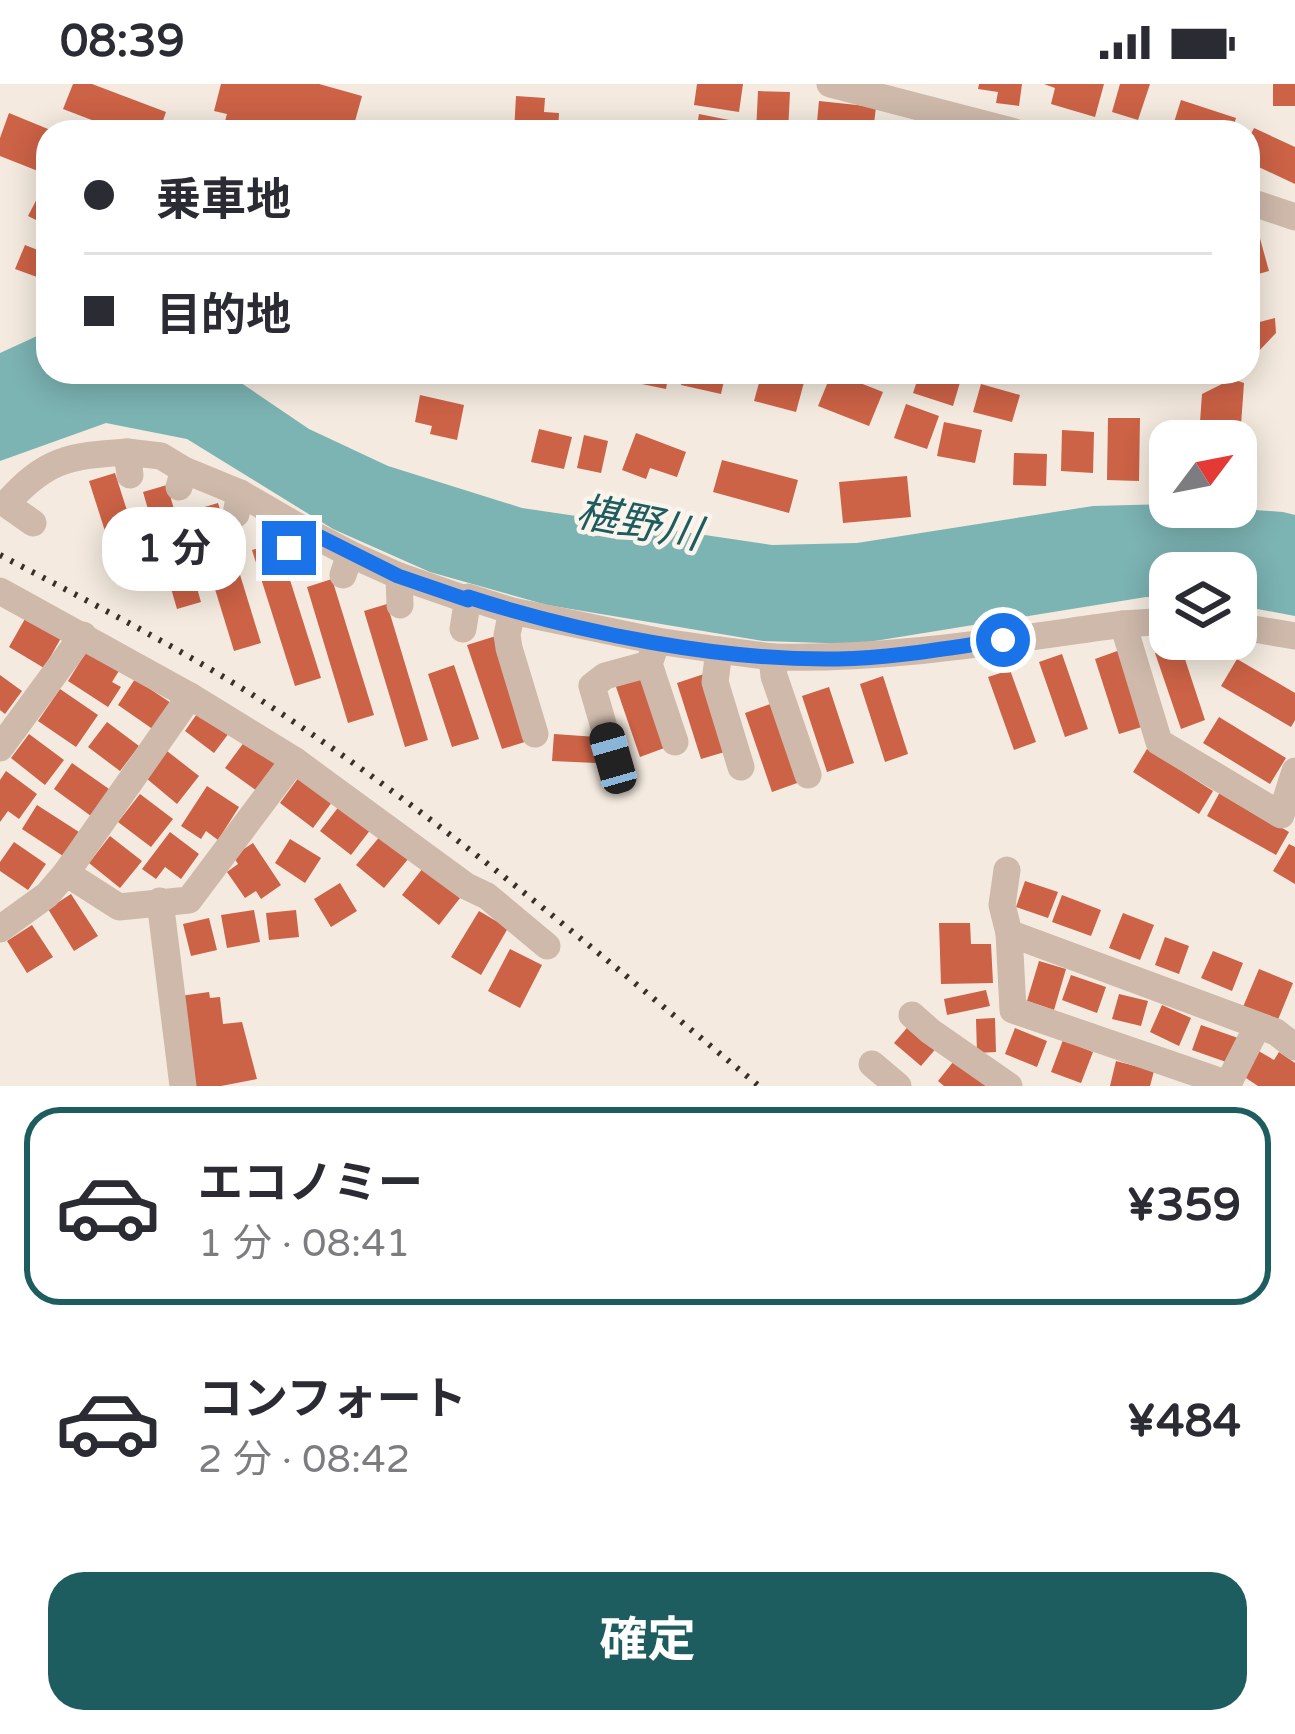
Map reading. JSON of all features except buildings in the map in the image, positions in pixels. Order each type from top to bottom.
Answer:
[{"type":"street","points":[[830,84],[907,103],[950,120]]},
{"type":"street","points":[[904,120],[907,103]]},
{"type":"street","points":[[1260,205],[1295,217]]},
{"type":"street","points":[[33,523],[6,504],[41,469],[81,455],[128,464],[161,456],[182,478],[347,564],[468,600]]},
{"type":"street","points":[[398,576],[400,605]]},
{"type":"street","points":[[0,591],[190,696],[294,760],[466,886],[487,896],[547,946]]},
{"type":"street","points":[[463,629],[468,597],[653,653],[719,650],[839,659],[1149,622]]},
{"type":"street","points":[[512,611],[509,648],[536,734]]},
{"type":"street","points":[[1124,624],[1160,742],[1281,815],[1295,771]]},
{"type":"street","points":[[1257,630],[1295,636]]},
{"type":"street","points":[[0,748],[83,635]]},
{"type":"street","points":[[719,650],[715,682],[741,767]]},
{"type":"street","points":[[653,653],[675,742]]},
{"type":"street","points":[[613,758],[592,686],[653,653]]},
{"type":"street","points":[[772,656],[774,676],[808,776]]},
{"type":"street","points":[[0,929],[47,895],[66,873],[190,696]]},
{"type":"street","points":[[66,873],[118,907],[189,900],[294,760]]},
{"type":"street","points":[[1006,871],[1002,905],[1009,933],[1013,1010],[1227,1085],[1257,1027]]},
{"type":"street","points":[[160,902],[183,1086]]},
{"type":"street","points":[[1009,933],[1276,1032],[1295,1047]]},
{"type":"street","points":[[912,1015],[1009,1086]]},
{"type":"street","points":[[872,1064],[898,1086]]},
{"type":"water","points":[[36,336],[36,384],[243,384],[309,429],[388,466],[522,508],[772,545],[857,543],[1093,506],[1149,505],[1149,528],[1257,528],[1257,510],[1283,512],[1295,515],[1295,616],[1257,609],[1257,552],[1149,552],[1149,597],[856,644],[763,641],[547,605],[430,572],[333,529],[187,439],[106,423],[0,461],[0,353]]},
{"type":"railway","points":[[0,555],[216,672],[347,759],[527,895],[759,1086]]},
{"type":"route","points":[[289,548],[298,526],[398,576],[468,600],[719,650],[839,659],[1003,640]]},
{"type":"water label","name":"椹野川","points":[[639,522]]}]
